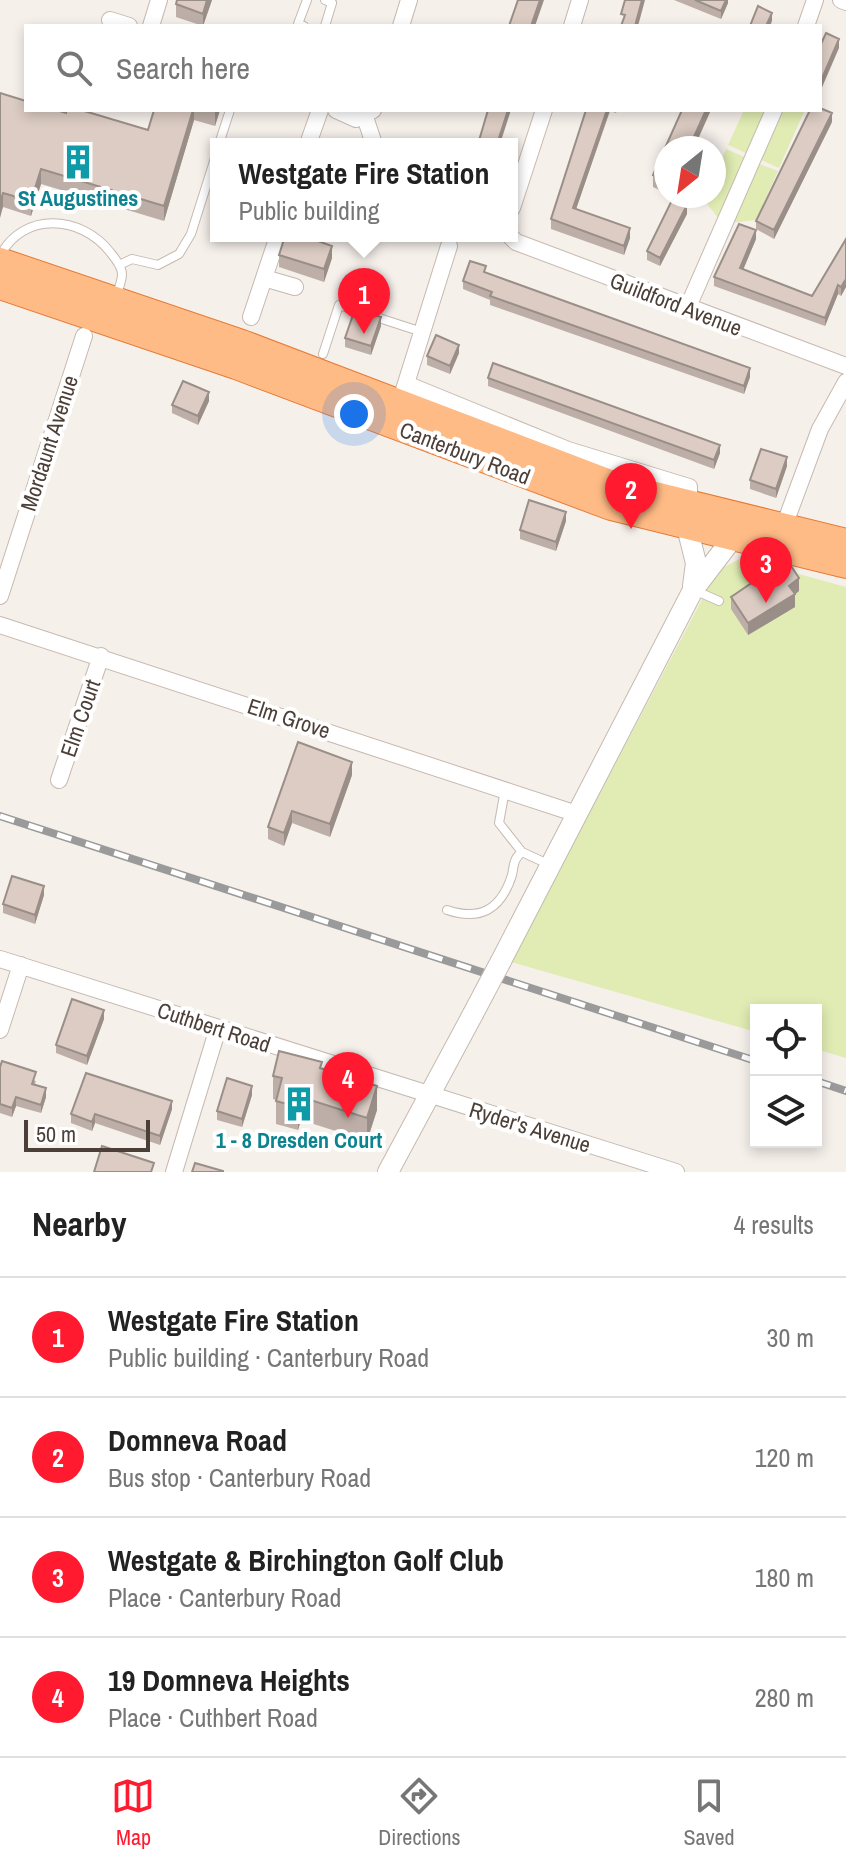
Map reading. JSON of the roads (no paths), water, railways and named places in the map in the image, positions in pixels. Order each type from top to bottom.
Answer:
[{"type":"highway","name":"Canterbury Road","points":[[0,258],[398,404],[596,502],[688,517],[784,526],[846,542]]},
{"type":"highway","name":"Canterbury Road","points":[[0,286],[236,366],[398,404]]},
{"type":"highway","name":"Canterbury Road","points":[[688,517],[732,539],[846,565]]},
{"type":"street","points":[[152,24],[159,0]]},
{"type":"street","points":[[402,24],[409,0]]},
{"type":"street","points":[[573,24],[580,0]]},
{"type":"street","points":[[807,24],[815,0]]},
{"type":"street","points":[[110,20],[123,24]]},
{"type":"street","points":[[310,138],[319,112]]},
{"type":"street","points":[[340,112],[356,119],[369,114],[373,138]]},
{"type":"street","points":[[518,190],[543,112]]},
{"type":"street","points":[[687,309],[773,112]]},
{"type":"street","points":[[251,317],[276,242]]},
{"type":"street","name":"Guildford Avenue","points":[[516,242],[687,309],[846,366]]},
{"type":"street","points":[[398,404],[449,246]]},
{"type":"street","points":[[264,278],[295,287]]},
{"type":"street","name":"Mordaunt Avenue","points":[[0,596],[84,336]]},
{"type":"street","points":[[784,526],[820,429],[846,382]]},
{"type":"street","name":"Canterbury Road","points":[[398,404],[689,487],[688,517]]},
{"type":"street","points":[[688,517],[696,563],[693,590]]},
{"type":"street","points":[[388,1172],[693,590],[732,539]]},
{"type":"street","name":"Elm Grove","points":[[0,625],[577,814]]},
{"type":"street","name":"Elm Court","points":[[59,780],[101,656]]},
{"type":"street","name":"Cuthbert Road","points":[[0,959],[429,1095]]},
{"type":"street","points":[[0,1030],[21,965]]},
{"type":"street","points":[[174,1172],[218,1028]]},
{"type":"street","name":"Ryder's Avenue","points":[[429,1095],[676,1172]]},
{"type":"lane","points":[[298,24],[307,0]]},
{"type":"lane","points":[[325,0],[332,3],[326,24]]},
{"type":"lane","points":[[221,138],[229,112]]},
{"type":"lane","points":[[119,265],[132,259],[158,265],[179,254],[191,234],[210,174]]},
{"type":"lane","points":[[0,258],[24,230],[52,222],[76,226],[91,233],[119,265],[122,273],[115,299]]},
{"type":"lane","points":[[323,354],[339,305],[423,332]]},
{"type":"lane","points":[[693,590],[719,601]]},
{"type":"lane","points":[[506,790],[499,823],[522,852],[550,865]]},
{"type":"lane","points":[[447,910],[467,917],[488,911],[504,892],[515,860],[522,852]]},
{"type":"railway","points":[[0,816],[750,1059]]},
{"type":"railway","points":[[822,1083],[846,1091]]},
{"type":"place","name":"St Augustines","points":[[78,162]]},
{"type":"place","name":"Westgate Fire Station","points":[[364,334]]},
{"type":"place","name":"Domneva Road","points":[[631,529]]},
{"type":"place","name":"Westgate & Birchington Golf Club","points":[[766,603]]},
{"type":"place","name":"1 - 8 Dresden Court","points":[[299,1104]]},
{"type":"place","name":"19 Domneva Heights","points":[[348,1118]]}]
